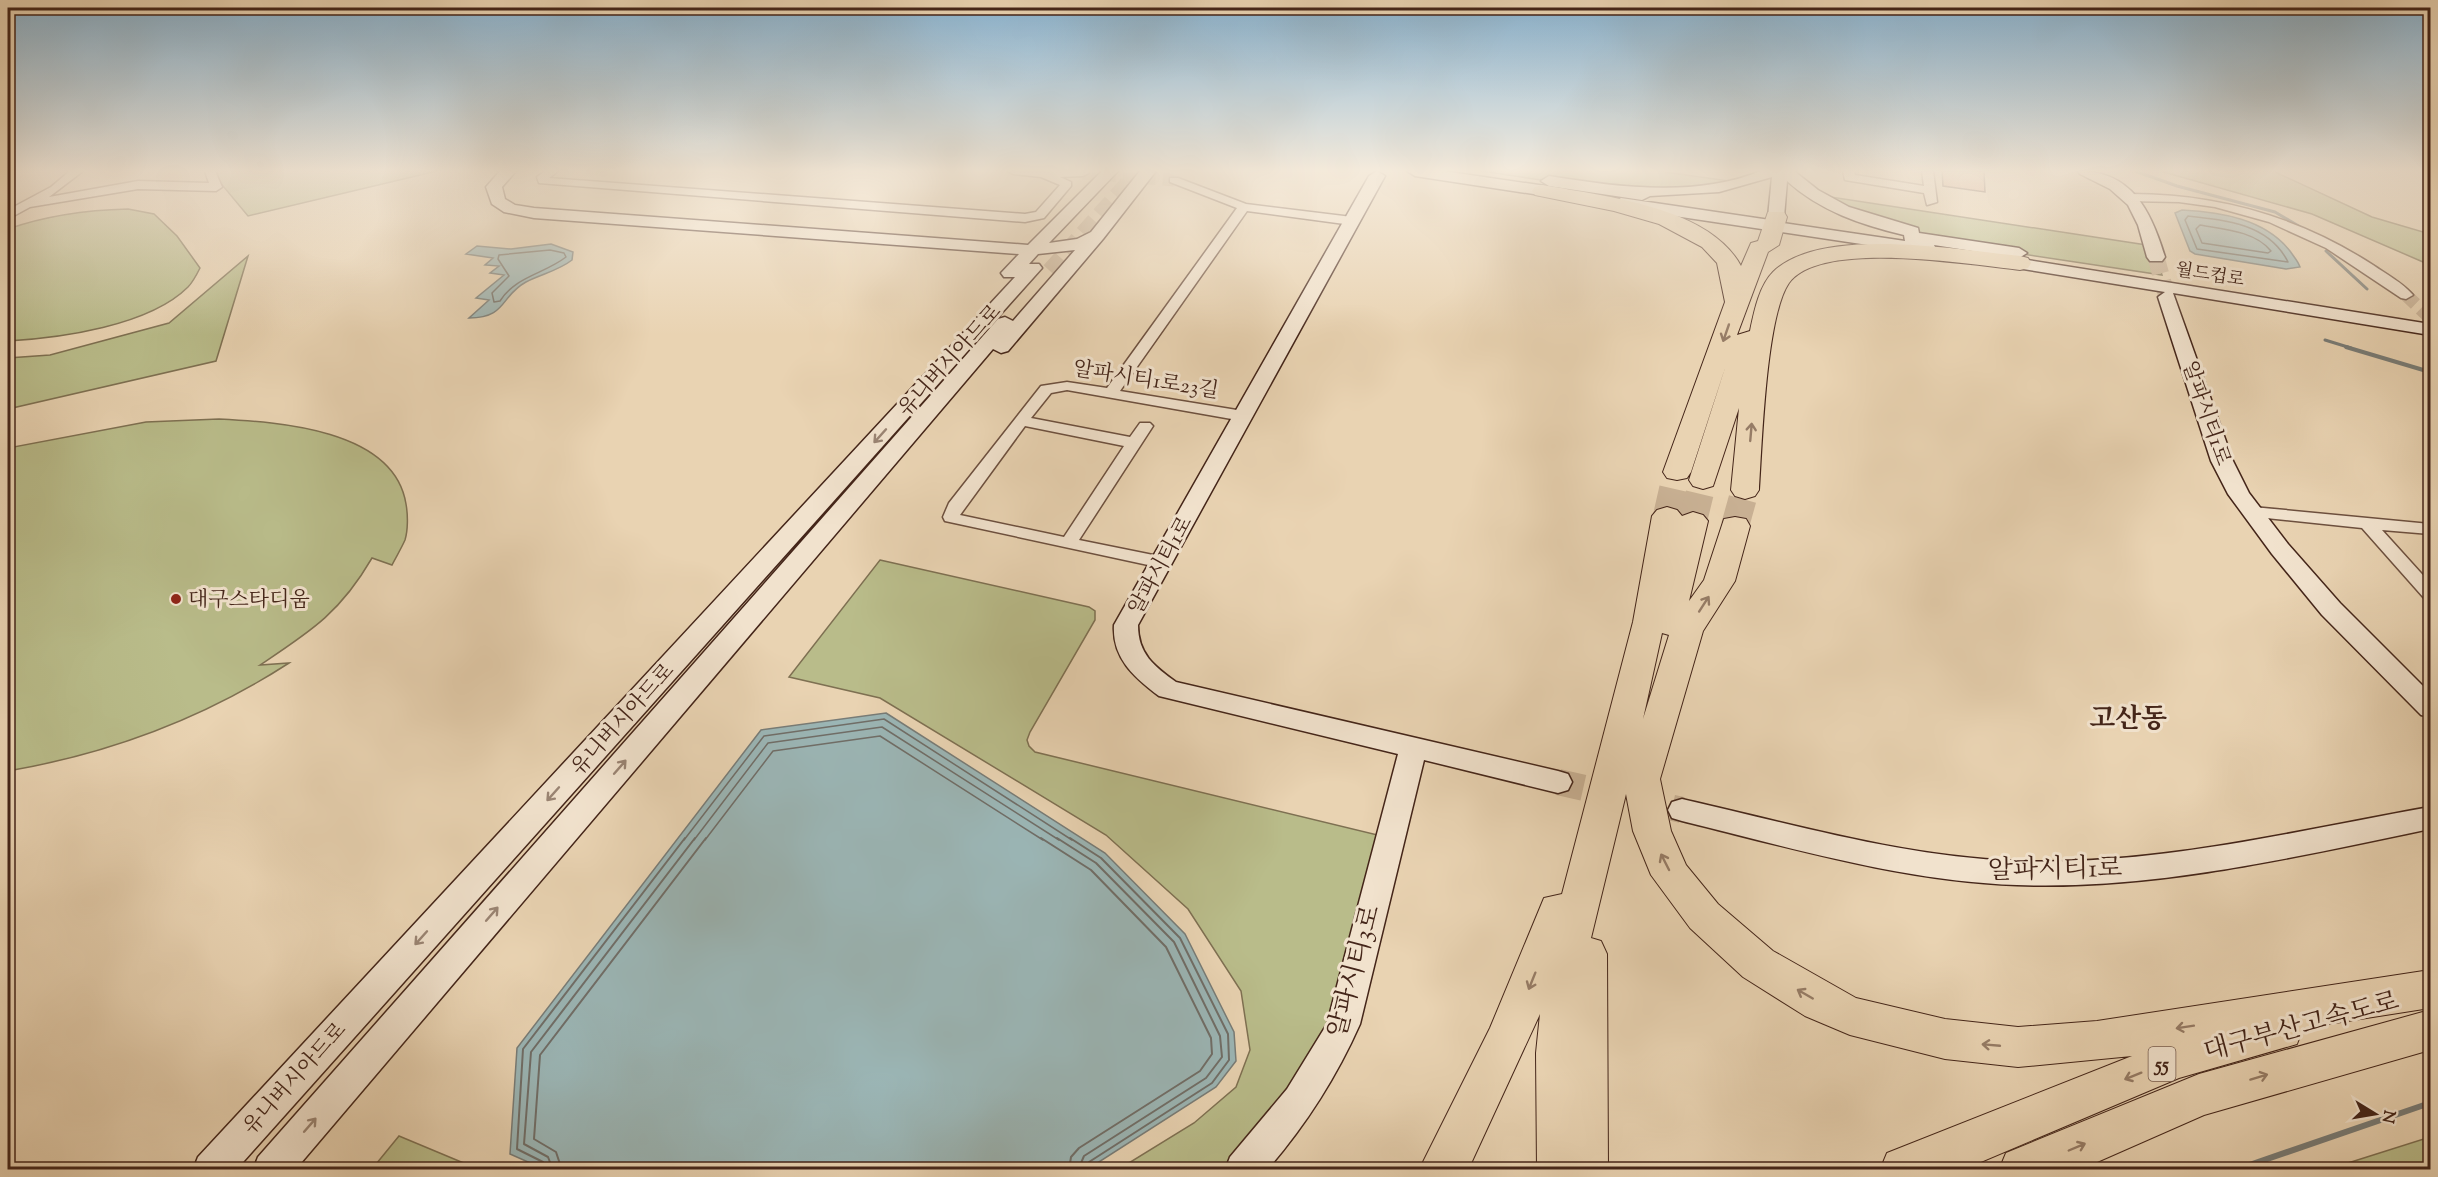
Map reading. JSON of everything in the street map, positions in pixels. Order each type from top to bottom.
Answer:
[{"type":"highway","points":[[1679,226],[1717,249],[1726,259],[1731,268],[1737,302]]},
{"type":"highway","points":[[1677,472],[1698,405],[1737,302],[1759,248],[1772,229]]},
{"type":"highway","points":[[1703,480],[1774,250],[1772,229]]},
{"type":"highway","points":[[1745,490],[1762,331],[1775,285],[1788,270],[1811,259],[1853,251],[1900,252],[2020,263]]},
{"type":"highway","points":[[1561,1170],[1558,1053],[1566,954],[1649,691],[1679,519]]},
{"type":"highway","points":[[1649,691],[1719,581],[1735,526]]},
{"type":"highway","points":[[1622,772],[1646,811],[1660,853],[1671,875],[1704,916],[1758,964],[1799,990],[1850,1016],[1895,1029],[1988,1045],[2042,1046],[2430,1003]]},
{"type":"highway","points":[[1443,1170],[1493,1075],[1545,948],[1622,772]]},
{"type":"highway","points":[[1584,1170],[1586,957],[1622,772]]},
{"type":"highway","name":"대구부산고속도로","points":[[1904,1170],[2175,1059],[2430,1003]]},
{"type":"highway","name":"대구부산고속도로","points":[[2023,1170],[2199,1095],[2430,1003]]},
{"type":"main road","points":[[706,226],[974,246],[1038,263]]},
{"type":"main road","points":[[691,663],[812,566],[1104,226]]},
{"type":"main road","name":"알파시티1로","points":[[1349,226],[1126,626],[1125,640],[1130,656],[1142,672],[1168,689],[1558,782]]},
{"type":"main road","name":"월드컵로","points":[[1753,226],[2020,263],[2430,329]]},
{"type":"main road","name":"월드컵로","points":[[1759,226],[1996,250],[2430,317]]},
{"type":"main road","points":[[1886,226],[1996,250]]},
{"type":"main road","points":[[2147,226],[2156,257]]},
{"type":"main road","points":[[974,246],[1014,239],[1056,227]]},
{"type":"main road","points":[[1038,263],[1056,227]]},
{"type":"main road","points":[[691,663],[748,557],[1005,278],[1097,235]]},
{"type":"main road","points":[[974,246],[996,259],[1005,278]]},
{"type":"main road","name":"유니버시아드로","points":[[211,1170],[691,663],[1038,263]]},
{"type":"main road","name":"유니버시아드로","points":[[271,1170],[691,663],[1038,263]]},
{"type":"main road","name":"알파시티1로","points":[[2168,297],[2222,461],[2253,512],[2331,609],[2430,708]]},
{"type":"main road","name":"알파시티3로","points":[[1243,1170],[1274,1136],[1301,1101],[1330,1056],[1339,1034],[1413,748]]},
{"type":"main road","name":"알파시티1로","points":[[1682,810],[1889,857],[2015,873],[2078,873],[2170,864],[2430,818]]},
{"type":"street","points":[[1111,393],[1230,226]]},
{"type":"street","points":[[2284,226],[2361,261],[2406,295]]},
{"type":"street","name":"알파시티1로23길","points":[[1162,562],[951,517],[955,507],[1047,389],[1067,386],[1243,416]]},
{"type":"street","points":[[1021,422],[1134,443]]},
{"type":"street","points":[[1068,543],[1145,426]]},
{"type":"street","points":[[2253,512],[2430,528]]},
{"type":"street","points":[[2367,523],[2430,594]]},
{"type":"green space","points":[[18,226],[166,226],[177,236],[200,268],[190,285],[171,300],[128,320],[78,333],[8,341],[8,229]]},
{"type":"green space","points":[[1886,226],[2021,226],[2153,246],[2162,275],[1996,250]]},
{"type":"green space","points":[[2340,226],[2402,226],[2430,234],[2430,265]]},
{"type":"green space","points":[[248,256],[216,361],[8,409],[8,358],[50,355],[169,323]]},
{"type":"green space","name":"대구스타디움","points":[[219,419],[301,427],[330,434],[357,445],[380,460],[397,479],[407,508],[405,540],[392,565],[372,558],[336,607],[295,642],[260,665],[289,663],[257,683],[189,717],[118,744],[82,755],[8,771],[8,448],[146,422]]},
{"type":"green space","points":[[880,560],[1089,607],[1095,611],[1095,620],[1030,732],[1027,740],[1035,752],[1390,838],[1343,1023],[1241,1169],[1119,1169],[1194,1123],[1236,1087],[1250,1050],[1241,991],[1188,909],[1106,835],[880,698],[789,677]]},
{"type":"green space","points":[[399,1136],[478,1169],[372,1169]]},
{"type":"green space","points":[[2430,1137],[2430,1169],[2329,1169]]},
{"type":"water","points":[[2180,226],[2259,226],[2280,240],[2300,267],[2286,269],[2195,254],[2190,251]]},
{"type":"water","points":[[551,244],[573,252],[572,260],[526,282],[490,314],[469,318],[489,300],[476,298],[504,275],[490,273],[499,266],[485,265],[493,258],[466,254],[477,246],[511,249]]},
{"type":"water","points":[[886,713],[1105,853],[1185,934],[1234,1032],[1236,1061],[1216,1087],[1088,1169],[546,1170],[510,1154],[517,1048],[761,730]]},
{"type":"waterway","points":[[2298,226],[2307,231]]},
{"type":"waterway","points":[[2326,251],[2367,289]]},
{"type":"waterway","points":[[2325,340],[2351,348]]},
{"type":"waterway","points":[[2426,345],[2430,348],[2428,347]]},
{"type":"waterway","points":[[2346,347],[2430,372]]},
{"type":"waterway","points":[[2235,1170],[2430,1103]]},
{"type":"tunnel","points":[[1050,271],[1090,226]]},
{"type":"tunnel","points":[[2156,257],[2167,297]]},
{"type":"tunnel","points":[[2406,295],[2430,318]]},
{"type":"tunnel","points":[[1667,516],[1677,472]]},
{"type":"tunnel","points":[[1693,521],[1703,480]]},
{"type":"tunnel","points":[[1735,526],[1745,490]]},
{"type":"tunnel","points":[[1558,782],[1682,810]]},
{"type":"place","name":"대구스타디움","points":[[176,599]]},
{"type":"district","name":"고산동","points":[[2128,718]]}]
